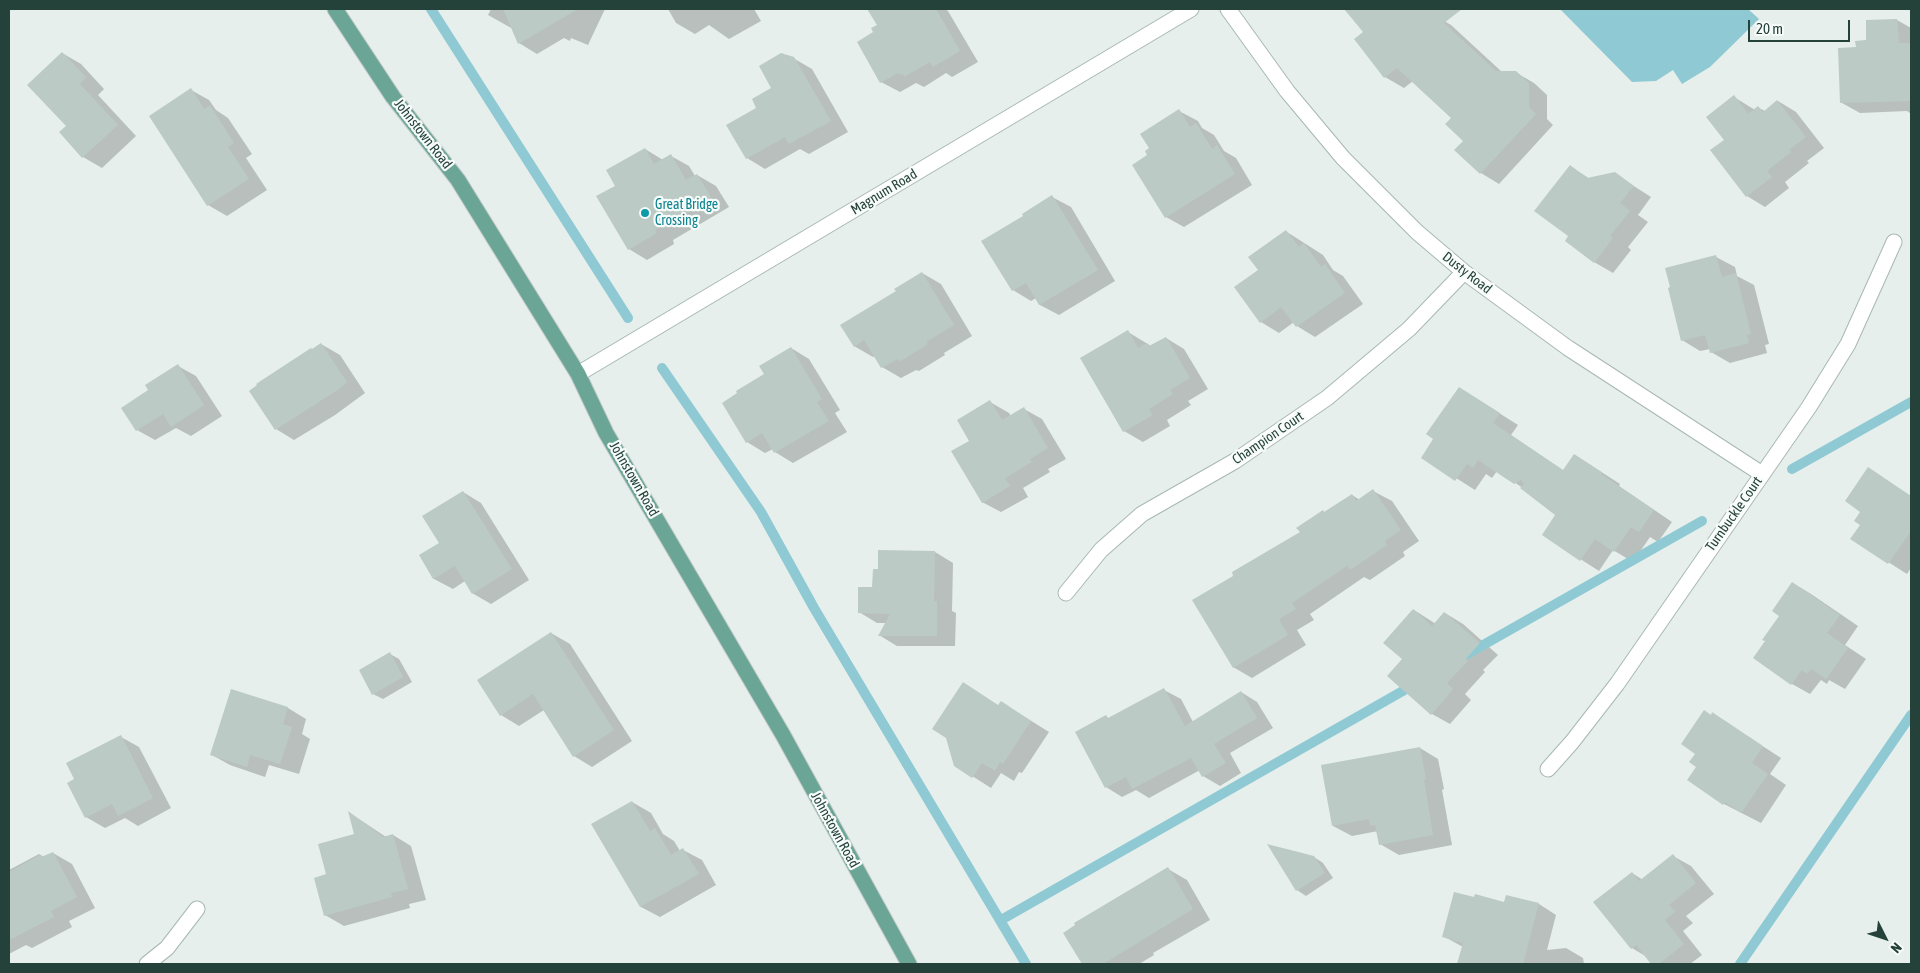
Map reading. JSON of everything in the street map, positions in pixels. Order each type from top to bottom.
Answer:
[{"type":"main road","name":"Johnstown Road","points":[[335,9],[394,97],[456,177],[578,374],[606,433],[783,735],[909,964]]},
{"type":"street","name":"Magnum Road","points":[[578,374],[1191,9]]},
{"type":"street","name":"Dusty Road","points":[[1228,9],[1287,92],[1343,158],[1418,232],[1464,272],[1568,348],[1762,474]]},
{"type":"street","name":"Turnbuckle Court","points":[[1548,769],[1572,742],[1617,684],[1809,406],[1848,344],[1894,242]]},
{"type":"street","name":"Champion Court","points":[[1066,593],[1101,550],[1142,514],[1235,461],[1327,398],[1409,329],[1464,272]]},
{"type":"street","points":[[147,964],[167,948],[197,909]]},
{"type":"water","points":[[1560,9],[1748,9],[1759,19],[1710,67],[1682,84],[1673,70],[1656,81],[1632,82]]},
{"type":"building","points":[[503,9],[578,9],[518,44]]},
{"type":"building","points":[[867,9],[936,9],[960,51],[933,67],[930,62],[904,77],[903,74],[900,75],[898,73],[880,83],[857,42],[873,32],[871,28],[877,25]]},
{"type":"building","points":[[1344,9],[1462,9],[1444,23],[1496,71],[1516,71],[1529,83],[1529,107],[1536,114],[1480,174],[1454,150],[1463,141],[1445,124],[1451,118],[1397,68],[1384,78],[1354,39],[1363,32]]},
{"type":"building","points":[[1897,19],[1899,43],[1911,43],[1911,101],[1840,103],[1838,48],[1856,47],[1855,41],[1866,40],[1866,20]]},
{"type":"building","points":[[62,52],[86,77],[80,84],[118,125],[82,158],[59,132],[66,126],[27,85]]},
{"type":"building","points":[[781,53],[794,57],[831,121],[789,144],[785,137],[746,159],[726,125],[756,108],[752,99],[771,88],[759,66]]},
{"type":"building","points":[[191,88],[204,109],[210,105],[234,143],[228,147],[249,179],[207,206],[149,116]]},
{"type":"building","points":[[1734,95],[1748,114],[1758,106],[1763,112],[1777,100],[1806,137],[1767,171],[1772,177],[1746,197],[1710,150],[1724,140],[1706,117]]},
{"type":"building","points":[[1179,109],[1190,127],[1196,123],[1212,149],[1217,145],[1235,174],[1165,218],[1132,165],[1147,155],[1145,151],[1149,148],[1140,134]]},
{"type":"building","name":"Great Bridge Crossing","points":[[645,148],[654,164],[671,154],[686,180],[697,174],[711,197],[655,230],[657,233],[628,250],[596,196],[615,186],[606,170]]},
{"type":"building","points":[[1570,165],[1587,178],[1615,172],[1634,186],[1620,203],[1630,211],[1610,236],[1613,238],[1594,263],[1565,241],[1568,236],[1534,211]]},
{"type":"building","points":[[1052,195],[1098,270],[1039,305],[1026,283],[1012,291],[981,241],[1023,216],[1022,214]]},
{"type":"building","points":[[1286,230],[1299,247],[1304,243],[1321,267],[1325,264],[1345,293],[1296,327],[1281,307],[1260,323],[1234,287],[1258,270],[1248,257]]},
{"type":"building","points":[[1716,255],[1722,277],[1736,273],[1751,334],[1747,335],[1749,343],[1710,353],[1705,335],[1681,341],[1665,268]]},
{"type":"building","points":[[922,272],[954,325],[926,342],[928,344],[899,362],[898,359],[881,368],[864,340],[854,347],[840,325],[896,291],[894,289]]},
{"type":"building","points":[[1128,330],[1138,348],[1147,343],[1149,346],[1166,337],[1190,378],[1170,390],[1173,394],[1149,409],[1153,415],[1123,432],[1080,358]]},
{"type":"building","points":[[321,343],[347,382],[275,430],[249,391],[256,384]]},
{"type":"building","points":[[791,347],[822,399],[817,402],[829,421],[774,453],[762,433],[746,443],[722,403],[737,393],[736,391],[764,374],[759,366]]},
{"type":"building","points":[[178,364],[204,405],[171,427],[163,414],[136,431],[121,408],[148,390],[145,385]]},
{"type":"building","points":[[1459,387],[1500,413],[1493,423],[1563,470],[1574,454],[1654,510],[1639,532],[1631,527],[1614,552],[1595,539],[1580,561],[1542,535],[1555,515],[1520,488],[1524,484],[1521,480],[1514,484],[1478,460],[1473,468],[1467,464],[1455,481],[1421,458],[1433,439],[1426,434]]},
{"type":"building","points":[[990,400],[1002,420],[1024,407],[1048,448],[1030,459],[1032,462],[1005,478],[1010,486],[982,503],[951,451],[969,441],[957,420]]},
{"type":"building","points":[[1868,467],[1911,496],[1911,531],[1888,564],[1850,539],[1860,525],[1854,521],[1860,512],[1845,501]]},
{"type":"building","points":[[1373,489],[1401,530],[1385,541],[1387,545],[1350,570],[1347,566],[1292,603],[1296,609],[1279,619],[1288,635],[1233,668],[1192,600],[1233,576],[1232,572],[1300,532],[1296,528],[1323,510],[1324,512],[1352,494],[1356,501]]},
{"type":"building","points":[[463,491],[512,569],[472,594],[455,566],[433,579],[419,555],[439,543],[422,516]]},
{"type":"building","points":[[878,550],[935,551],[934,602],[937,601],[937,636],[878,636],[890,614],[858,613],[858,587],[872,587],[873,569],[878,569]]},
{"type":"building","points":[[1792,582],[1840,615],[1827,633],[1848,648],[1826,679],[1811,669],[1807,674],[1802,670],[1791,685],[1753,658],[1765,641],[1762,640],[1779,616],[1772,611]]},
{"type":"building","points":[[1413,609],[1432,626],[1444,612],[1480,643],[1466,659],[1468,661],[1447,683],[1453,689],[1431,715],[1387,676],[1402,659],[1383,643]]},
{"type":"building","points":[[551,632],[614,730],[573,757],[533,694],[500,716],[477,680]]},
{"type":"building","points":[[390,652],[403,677],[372,695],[359,670]]},
{"type":"building","points":[[963,682],[998,705],[1001,701],[1031,721],[1003,764],[1000,762],[995,771],[982,763],[972,778],[954,766],[946,738],[932,729]]},
{"type":"building","points":[[1164,688],[1185,726],[1241,691],[1257,718],[1214,744],[1226,763],[1202,777],[1191,758],[1132,789],[1126,777],[1105,788],[1075,732],[1106,715],[1108,718]]},
{"type":"building","points":[[231,689],[288,707],[283,724],[292,727],[280,764],[250,755],[247,767],[210,755]]},
{"type":"building","points":[[1704,710],[1711,715],[1712,712],[1763,746],[1752,763],[1768,774],[1741,813],[1725,802],[1723,805],[1687,780],[1696,767],[1689,762],[1695,754],[1681,744]]},
{"type":"building","points":[[121,735],[153,798],[118,816],[112,804],[85,818],[67,783],[74,779],[66,763]]},
{"type":"building","points":[[1420,747],[1433,835],[1379,845],[1375,825],[1370,826],[1369,819],[1332,826],[1321,765]]},
{"type":"building","points":[[632,801],[650,831],[655,828],[671,855],[683,848],[699,874],[640,907],[591,824]]},
{"type":"building","points":[[348,811],[383,837],[393,834],[408,889],[391,893],[392,897],[324,916],[314,878],[326,874],[318,844],[354,834]]},
{"type":"building","points":[[1267,844],[1314,856],[1325,873],[1296,891]]},
{"type":"building","points":[[53,852],[77,897],[51,911],[54,917],[9,940],[9,872],[40,855],[41,857]]},
{"type":"building","points":[[1673,854],[1696,883],[1669,905],[1675,912],[1665,920],[1684,944],[1659,964],[1651,964],[1636,945],[1631,949],[1593,902],[1632,872],[1639,881]]},
{"type":"building","points":[[1168,867],[1193,909],[1103,964],[1082,964],[1063,933],[1075,925],[1074,923]]},
{"type":"building","points":[[1454,892],[1474,897],[1475,894],[1504,902],[1506,895],[1539,903],[1523,964],[1457,964],[1463,943],[1442,937]]},
{"type":"waterway","points":[[431,9],[628,318]]},
{"type":"waterway","points":[[662,368],[761,512],[814,608],[1026,964]]},
{"type":"waterway","points":[[1792,469],[1911,402]]},
{"type":"waterway","points":[[1462,657],[1702,521]]},
{"type":"waterway","points":[[1001,920],[1415,684]]},
{"type":"waterway","points":[[1740,964],[1911,715]]},
{"type":"place","name":"Great Bridge Crossing","points":[[645,213]]}]
